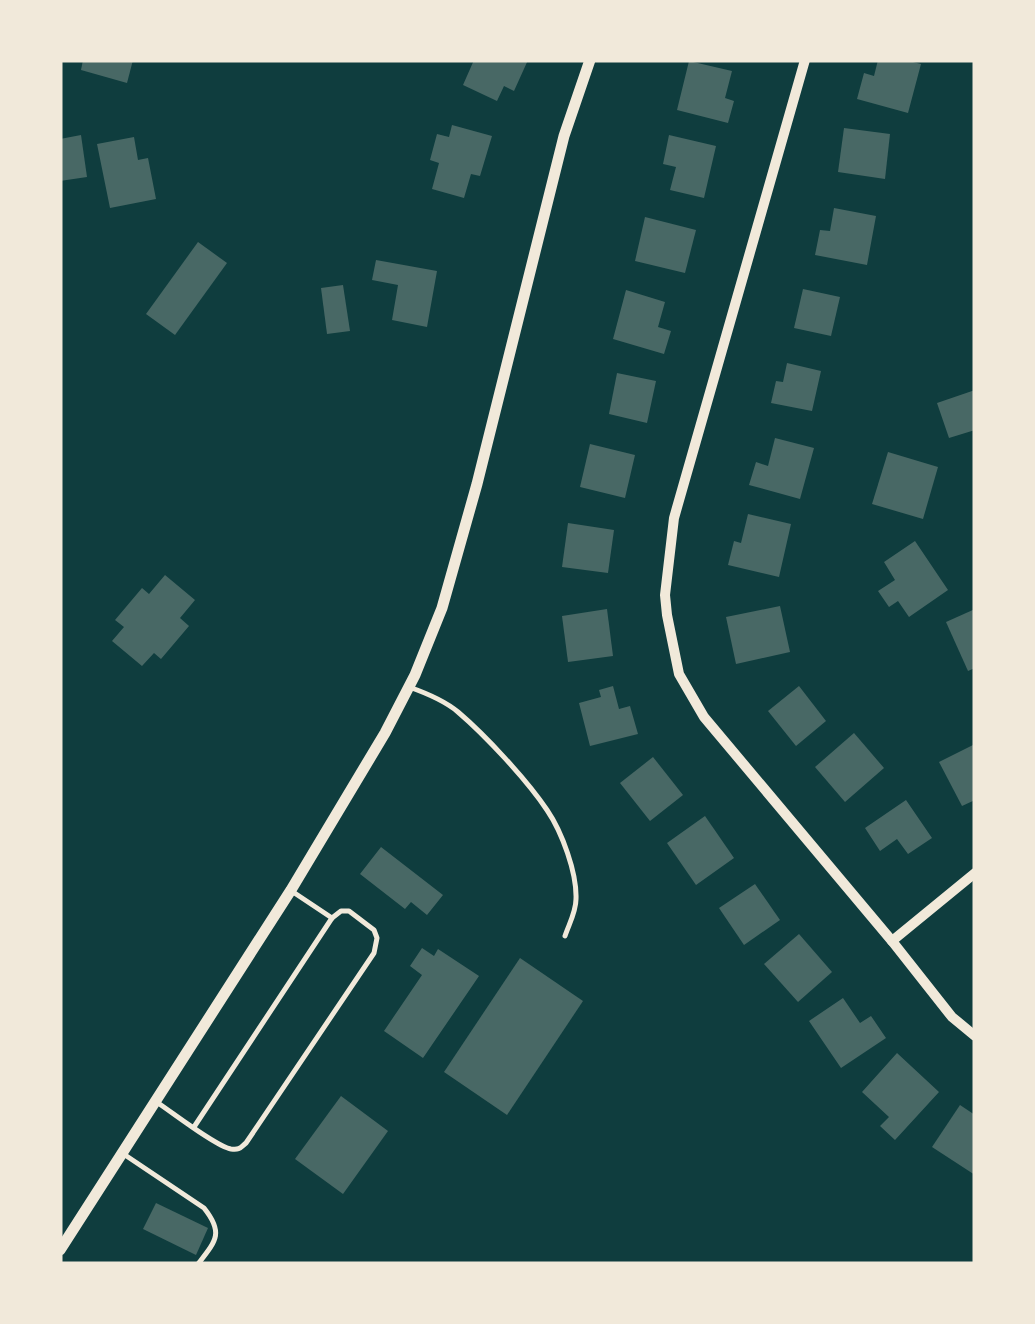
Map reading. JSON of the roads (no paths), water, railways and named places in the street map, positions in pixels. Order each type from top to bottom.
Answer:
[{"type":"street","points":[[60,1250],[290,890],[409,687],[447,590],[564,136],[590,60]]},
{"type":"street","points":[[805,60],[674,518],[666,615],[678,674],[704,717],[952,1017],[975,1036]]},
{"type":"street","points":[[892,940],[975,873]]},
{"type":"lane","points":[[409,687],[431,694],[456,710],[548,812],[564,845],[576,887],[576,904],[565,936]]},
{"type":"lane","points":[[290,890],[332,918]]},
{"type":"lane","points":[[156,1101],[194,1127],[228,1149],[240,1148],[374,953],[374,930],[349,911],[332,918],[194,1127]]},
{"type":"lane","points":[[122,1154],[204,1208],[214,1220],[214,1244],[198,1264]]}]
